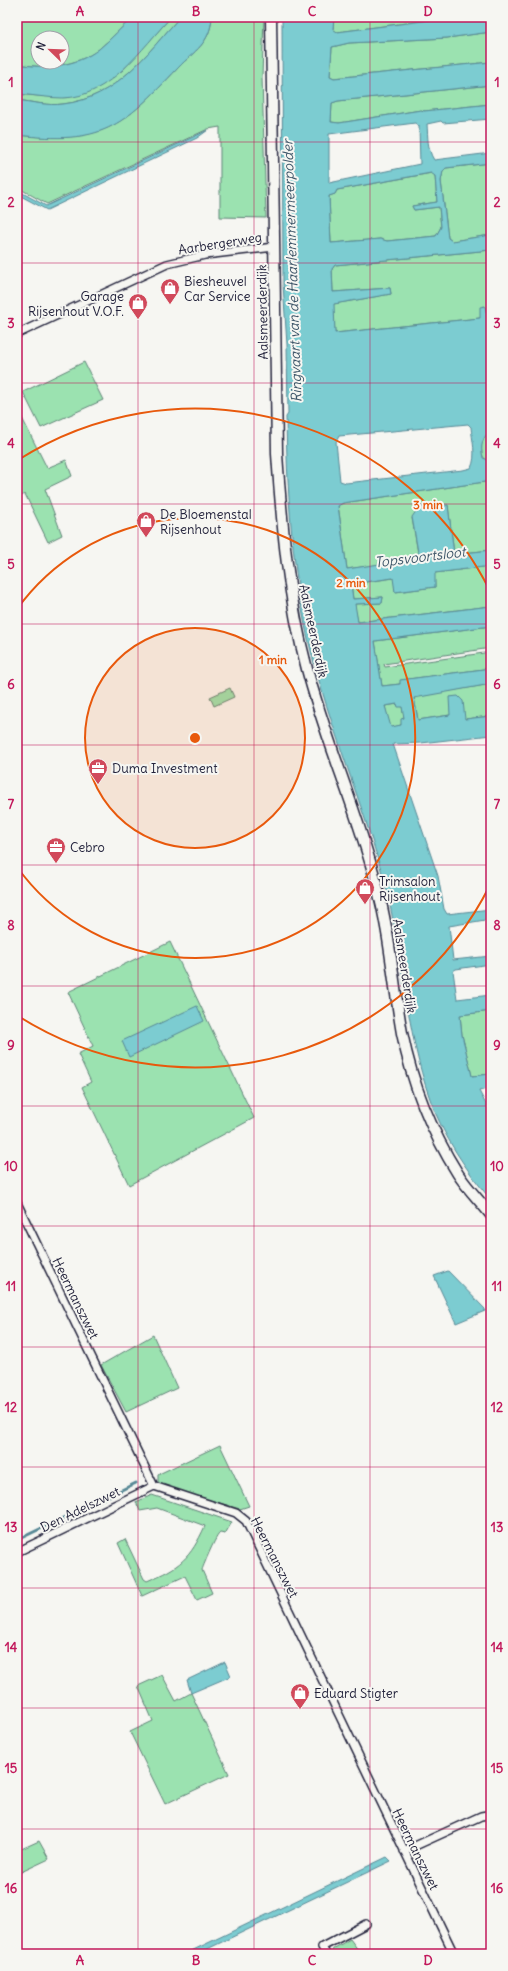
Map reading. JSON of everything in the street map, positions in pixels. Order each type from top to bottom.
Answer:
[{"type":"street","name":"Aalsmeerderdijk","points":[[271,17],[277,454],[282,519],[294,614],[307,669],[324,726],[366,846],[383,906],[403,1035],[416,1088],[430,1124],[459,1175],[491,1215]]},
{"type":"street","name":"Aarbergerweg","points":[[17,334],[167,264],[215,253],[274,247]]},
{"type":"street","name":"Heermanszwet","points":[[17,1203],[154,1486],[236,1513],[246,1521],[454,1954]]},
{"type":"street","name":"Den Adelszwet","points":[[17,1552],[154,1486]]},
{"type":"street","points":[[404,1851],[481,1816],[487,1815],[491,1818]]},
{"type":"street","points":[[326,1954],[322,1946],[366,1924]]},
{"type":"green space","points":[[17,17],[133,17],[99,49],[80,60],[70,63],[70,30],[30,30],[30,66],[17,64]]},
{"type":"green space","points":[[171,17],[180,17],[129,72],[115,84],[99,93],[82,100],[63,104],[40,104],[17,100],[17,94],[39,96],[122,71]]},
{"type":"green space","points":[[212,17],[264,17],[262,77],[266,218],[220,217],[220,127],[208,129],[47,204],[17,187],[17,135],[70,137],[91,134],[125,118],[141,105],[201,46],[208,34]]},
{"type":"green space","points":[[334,17],[454,17],[337,32],[333,30]]},
{"type":"green space","points":[[491,32],[491,62],[334,78],[330,76],[332,47],[349,43],[447,38]]},
{"type":"green space","points":[[491,85],[491,104],[424,111],[421,110],[339,123],[331,122],[332,103],[338,101]]},
{"type":"green space","points":[[491,163],[491,235],[452,241],[448,238],[441,181],[443,171],[446,168]]},
{"type":"green space","points":[[432,173],[435,176],[437,202],[412,206],[414,210],[439,207],[441,227],[436,236],[387,241],[380,239],[331,243],[329,196],[335,194],[337,190]]},
{"type":"green space","points":[[491,250],[491,336],[485,306],[480,318],[335,333],[333,304],[391,294],[390,288],[333,292],[332,269],[335,265]]},
{"type":"green space","points":[[84,362],[103,400],[41,428],[23,392]]},
{"type":"green space","points":[[17,408],[47,468],[66,460],[72,476],[45,489],[62,535],[48,542],[25,494],[17,498]]},
{"type":"green space","points":[[491,430],[491,461],[485,459],[482,454],[481,447],[482,440]]},
{"type":"green space","points":[[491,481],[491,550],[454,554],[448,505],[412,518],[419,559],[347,569],[338,505],[343,503]]},
{"type":"green space","points":[[491,566],[491,606],[358,622],[354,604],[382,603],[383,597],[353,599],[351,584],[394,578],[395,592],[435,587],[434,573]]},
{"type":"green space","points":[[491,626],[491,648],[384,664],[385,667],[491,652],[491,668],[401,680],[400,684],[382,686],[375,641]]},
{"type":"green space","points":[[491,684],[491,716],[465,719],[450,715],[418,720],[414,697]]},
{"type":"green space","points":[[230,688],[234,697],[214,706],[210,697]]},
{"type":"green space","points":[[398,704],[402,706],[404,718],[401,725],[390,728],[385,706]]},
{"type":"green space","points":[[170,942],[254,1118],[129,1185],[82,1087],[91,1082],[78,1054],[93,1046],[68,992]]},
{"type":"green space","points":[[491,1011],[491,1074],[472,1076],[462,1035],[460,1015]]},
{"type":"green space","points":[[153,1335],[177,1388],[126,1412],[101,1365]]},
{"type":"green space","points":[[220,1445],[249,1506],[240,1509],[158,1485],[158,1475],[161,1473]]},
{"type":"green space","points":[[152,1495],[232,1522],[225,1534],[220,1533],[218,1535],[202,1570],[212,1593],[197,1600],[185,1576],[142,1596],[118,1543],[125,1539],[144,1579],[147,1581],[168,1571],[183,1561],[194,1547],[205,1526],[157,1508],[140,1511],[136,1502]]},
{"type":"green space","points":[[162,1675],[176,1701],[191,1693],[229,1774],[165,1804],[130,1732],[153,1721],[138,1686]]},
{"type":"green space","points":[[39,1841],[49,1859],[17,1874],[17,1851]]},
{"type":"green space","points":[[350,1939],[361,1954],[331,1954],[333,1949]]},
{"type":"water","points":[[133,17],[171,17],[124,69],[96,89],[80,96],[63,98],[17,94],[17,64],[30,66],[30,70],[70,70],[70,63],[90,55],[108,41]]},
{"type":"water","points":[[180,17],[212,17],[211,26],[205,40],[201,46],[158,89],[125,118],[108,128],[91,134],[70,137],[17,135],[17,100],[40,104],[63,104],[82,100],[99,93],[115,84],[129,72]]},
{"type":"water","points":[[282,17],[334,17],[333,29],[337,32],[454,17],[491,17],[491,32],[447,38],[349,43],[332,47],[330,76],[334,78],[491,62],[491,85],[338,101],[332,103],[331,122],[339,123],[421,110],[424,111],[491,104],[491,119],[443,123],[441,121],[427,124],[429,147],[434,160],[491,153],[491,163],[446,168],[443,171],[441,181],[448,238],[452,241],[491,235],[491,250],[335,265],[332,269],[333,292],[390,288],[391,294],[334,304],[335,333],[480,318],[480,307],[485,306],[491,336],[491,430],[482,442],[482,450],[483,458],[491,461],[491,481],[343,503],[338,506],[347,569],[419,558],[412,517],[419,507],[448,505],[454,554],[491,550],[491,566],[435,573],[435,587],[395,592],[393,578],[351,584],[353,599],[383,597],[382,603],[355,604],[358,622],[491,606],[491,626],[375,641],[382,686],[400,684],[400,680],[491,668],[491,684],[414,698],[418,720],[450,715],[449,697],[458,696],[463,701],[465,719],[491,716],[491,735],[421,743],[393,744],[438,876],[444,909],[447,914],[491,909],[491,919],[449,926],[453,960],[491,956],[491,964],[456,969],[453,971],[457,999],[491,995],[491,1011],[460,1015],[462,1035],[472,1076],[491,1074],[491,1088],[479,1091],[491,1114],[491,1200],[473,1177],[448,1139],[430,1099],[409,1018],[396,935],[384,880],[322,689],[305,625],[293,547],[287,469],[287,345],[283,284]],"holes":[[[415,123],[419,126],[420,164],[329,183],[329,134]],[[431,173],[435,176],[437,202],[412,206],[414,210],[439,207],[441,227],[436,236],[387,241],[380,239],[331,243],[329,196],[335,194],[337,190]],[[468,424],[471,427],[474,458],[471,468],[463,470],[346,483],[340,481],[336,442],[339,436]],[[397,704],[398,707],[402,707],[404,718],[401,719],[401,725],[391,727],[385,706]]]},
{"type":"water","points":[[208,130],[197,138],[47,210],[17,194],[17,190],[46,206]]},
{"type":"water","points":[[197,1006],[204,1021],[129,1057],[122,1041]]},
{"type":"water","points":[[448,1271],[485,1309],[485,1311],[456,1323],[434,1276]]},
{"type":"water","points":[[225,1662],[231,1676],[191,1693],[187,1680]]},
{"type":"water","points":[[387,1857],[391,1861],[197,1954],[185,1954]]},
{"type":"waterway","points":[[17,1540],[136,1483]]},
{"type":"place","name":"Biesheuvel Car Service","points":[[170,305]]},
{"type":"place","name":"Garage Rijsenhout V.O.F.","points":[[138,320]]},
{"type":"place","name":"De Bloemenstal Rijsenhout","points":[[146,538]]},
{"type":"place","name":"Duma Investment","points":[[98,785]]},
{"type":"place","name":"Cebro","points":[[56,864]]},
{"type":"place","name":"Trimsalon Rijsenhout","points":[[365,905]]},
{"type":"place","name":"Eduard Stigter","points":[[300,1710]]},
{"type":"water label","name":"Ringvaart van de Haarlemmermeerpolder","points":[[292,271]]},
{"type":"water label","name":"Topsvoortsloot","points":[[420,557]]}]
